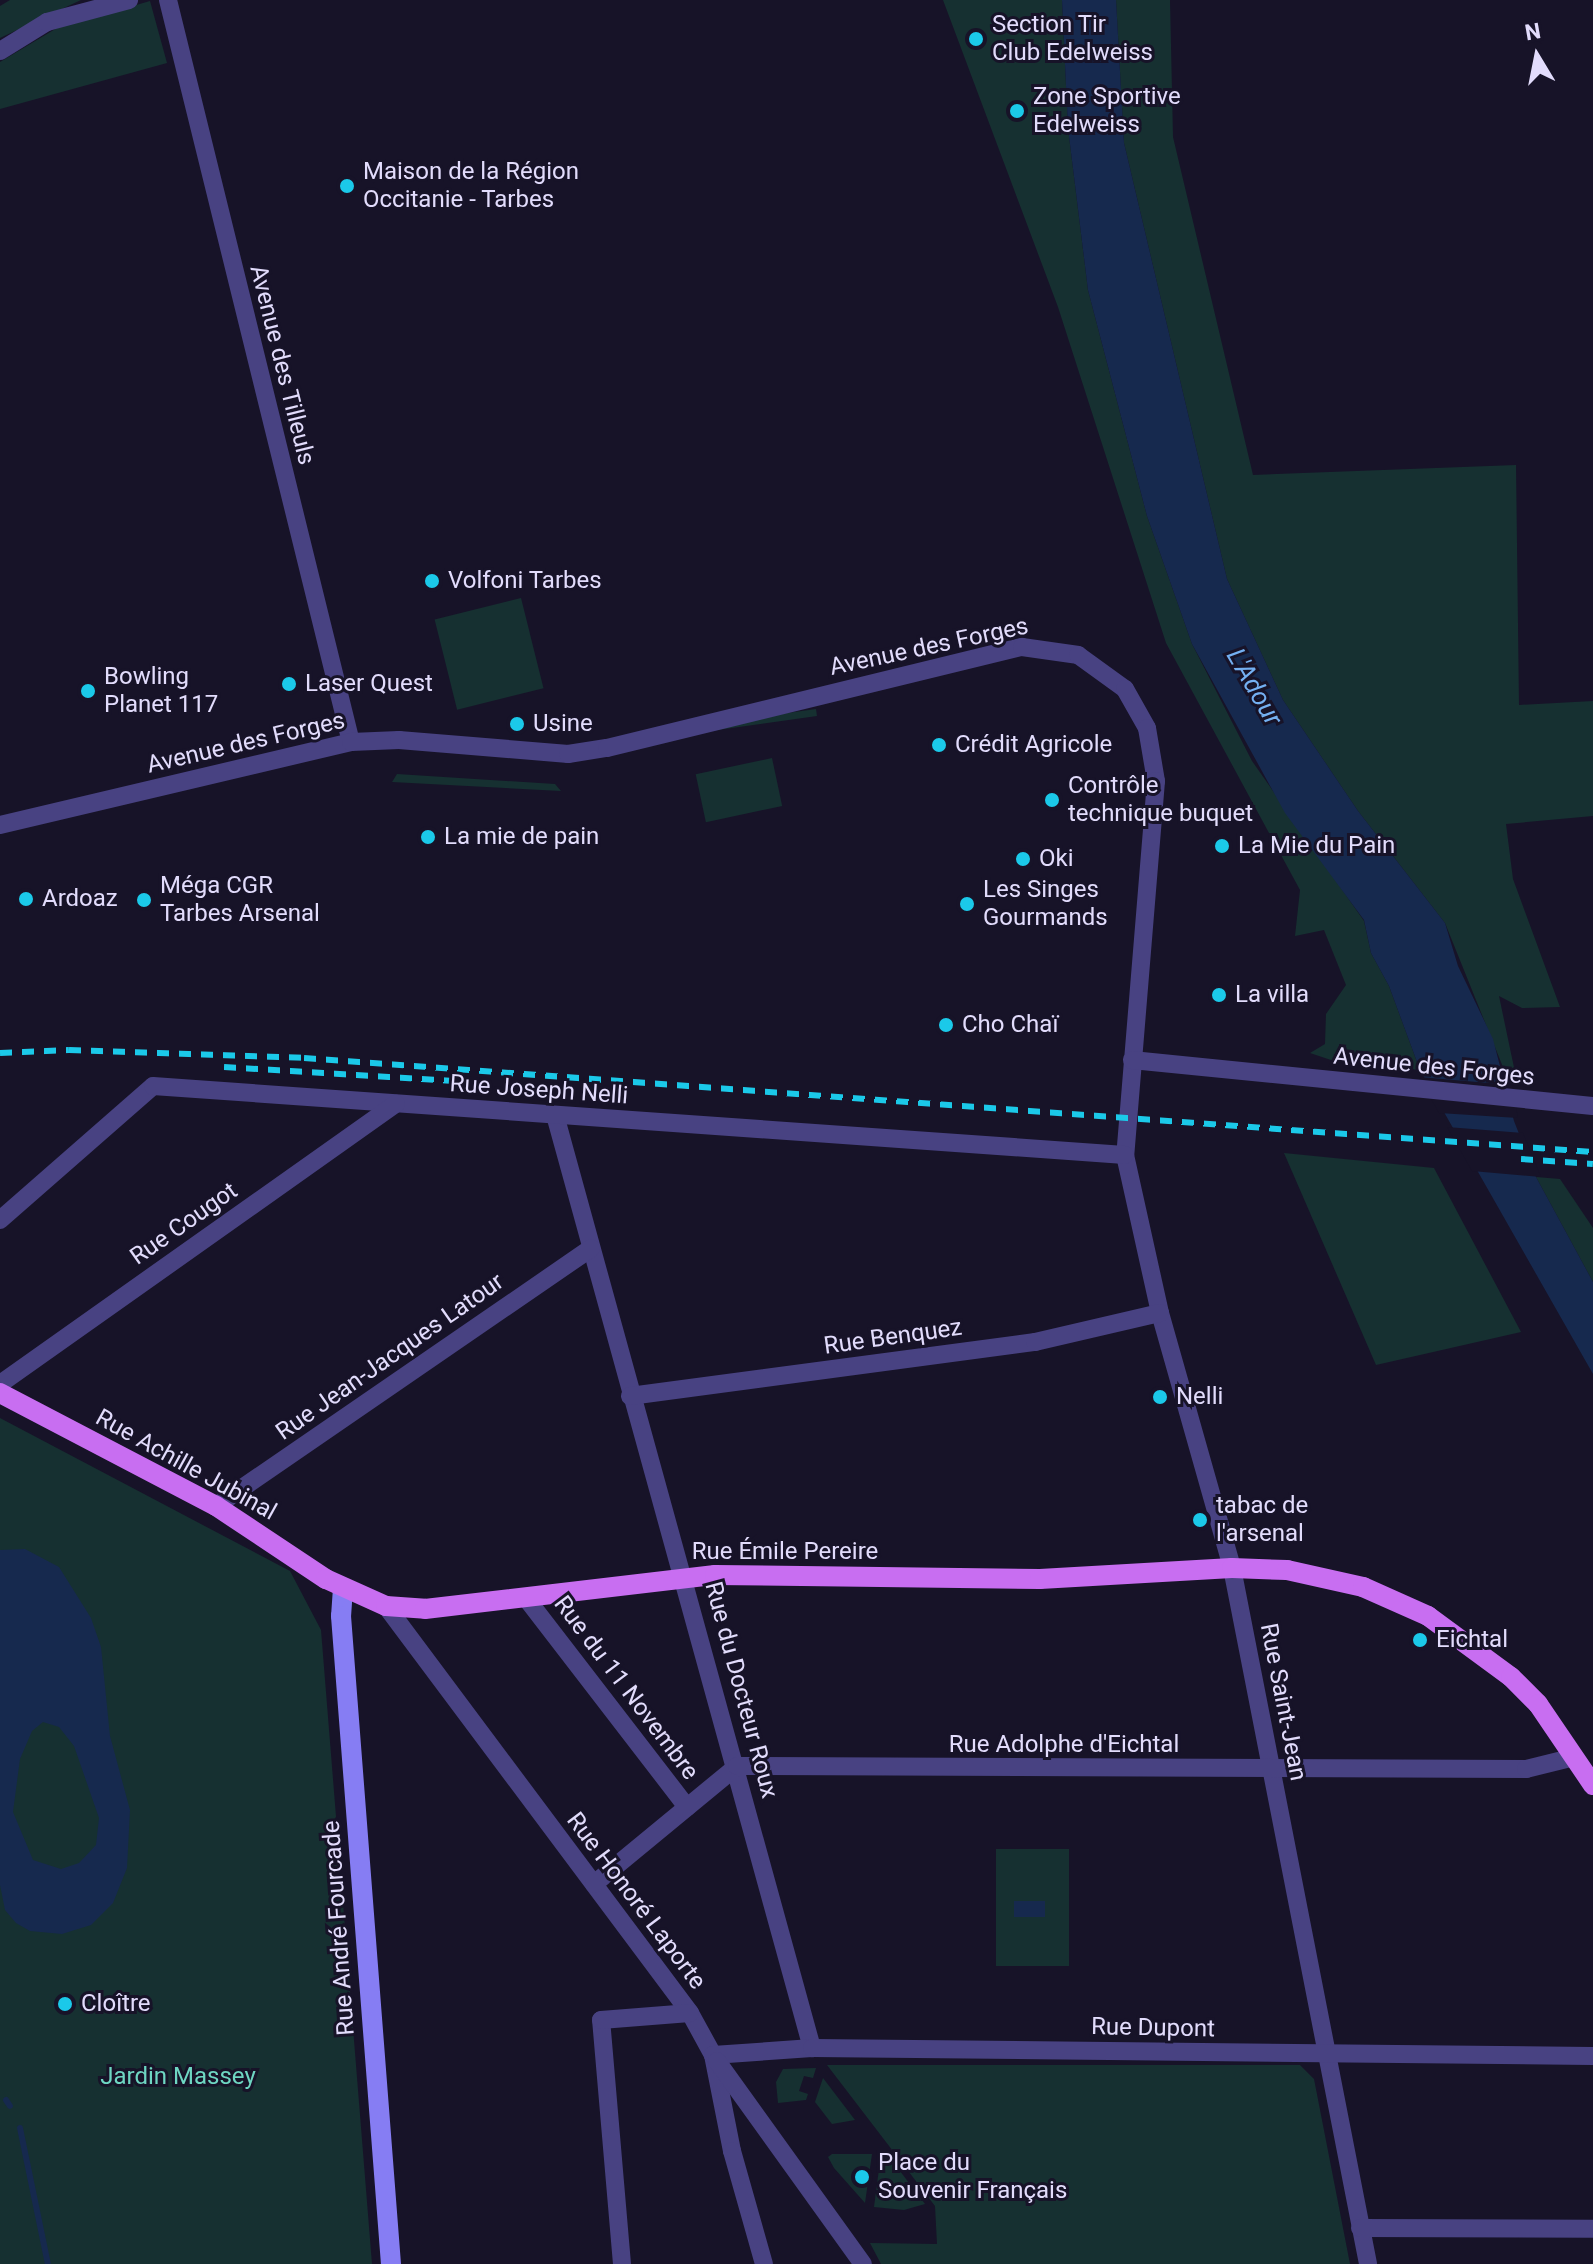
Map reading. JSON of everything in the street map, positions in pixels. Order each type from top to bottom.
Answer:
[{"type":"main road","name":"Rue Achille Jubinal","points":[[0,1393],[216,1506],[343,1588]]},
{"type":"main road","name":"Rue Émile Pereire","points":[[343,1588],[386,1606],[425,1609],[685,1578],[1040,1579],[1232,1568],[1287,1570],[1363,1587],[1428,1616],[1511,1677],[1538,1704],[1593,1785]]},
{"type":"street","points":[[0,51],[47,22],[129,0]]},
{"type":"street","name":"Avenue des Tilleuls","points":[[168,0],[351,742]]},
{"type":"street","name":"Avenue des Forges","points":[[0,825],[351,742],[399,740],[568,754],[1022,647],[1078,655],[1104,670],[1139,707],[1153,756],[1152,846],[1132,1060],[1584,1105]]},
{"type":"street","name":"Rue Saint-Jean","points":[[1132,1060],[1125,1155],[1160,1313],[1232,1568],[1368,2264]]},
{"type":"street","name":"Rue Joseph Nelli","points":[[0,1220],[153,1086],[1125,1155]]},
{"type":"street","name":"Rue Cougot","points":[[0,1384],[396,1104]]},
{"type":"street","name":"Rue du Docteur Roux","points":[[555,1115],[630,1396],[737,1766],[812,2048]]},
{"type":"street","name":"Rue Jean-Jacques Latour","points":[[216,1506],[591,1248]]},
{"type":"street","name":"Rue Benquez","points":[[630,1396],[1035,1342],[1160,1313]]},
{"type":"street","name":"Rue André Fourcade","points":[[343,1588],[342,1628],[391,2264]]},
{"type":"street","name":"Rue du 11 Novembre","points":[[526,1598],[687,1807]]},
{"type":"street","name":"Rue Honoré Laporte","points":[[386,1606],[690,2013],[713,2055],[732,2151],[764,2264]]},
{"type":"street","name":"Rue Adolphe d'Eichtal","points":[[737,1766],[1526,1769],[1575,1757]]},
{"type":"street","points":[[594,1884],[737,1766]]},
{"type":"street","points":[[622,2264],[601,2020],[690,2013]]},
{"type":"street","name":"Rue Dupont","points":[[713,2055],[812,2048],[1593,2056]]},
{"type":"street","points":[[713,2055],[863,2264]]},
{"type":"street","points":[[1360,2228],[1593,2229]]},
{"type":"green space","points":[[10,0],[81,0],[0,38],[0,6]]},
{"type":"green space","points":[[943,0],[1062,0],[1068,128],[1088,290],[1147,516],[1192,644],[1252,761],[1364,921],[1371,953],[1389,986],[1420,1070],[1337,1062],[1310,1053],[1325,1044],[1326,1014],[1346,985],[1324,930],[1295,936],[1300,890],[1166,643],[1058,307]]},
{"type":"green space","points":[[1116,0],[1170,0],[1173,137],[1253,475],[1516,465],[1519,705],[1593,701],[1593,816],[1506,824],[1513,879],[1560,1007],[1522,1008],[1499,996],[1516,1077],[1507,1077],[1445,923],[1358,811],[1283,700],[1227,579],[1124,143]]},
{"type":"green space","points":[[150,1],[167,63],[0,109],[0,62],[57,28]]},
{"type":"green space","points":[[521,598],[543,688],[457,710],[435,620]]},
{"type":"green space","points":[[816,709],[817,716],[633,742],[632,735]]},
{"type":"green space","points":[[772,758],[782,806],[706,822],[696,774]]},
{"type":"green space","points":[[397,774],[555,784],[561,791],[392,782]]},
{"type":"green space","points":[[1284,1153],[1434,1168],[1521,1332],[1376,1365]]},
{"type":"green space","points":[[1536,1177],[1560,1179],[1593,1228],[1593,1282]]},
{"type":"green space","name":"Jardin Massey","points":[[0,1418],[290,1571],[321,1630],[372,2264],[0,2264]]},
{"type":"green space","points":[[996,1849],[1069,1849],[1069,1966],[996,1966]]},
{"type":"green space","points":[[827,2065],[1300,2065],[1314,2079],[1350,2264],[881,2264],[870,2243],[937,2244],[935,2206]]},
{"type":"green space","points":[[816,2068],[813,2078],[804,2076],[799,2091],[808,2094],[806,2100],[778,2103],[776,2082],[783,2069]]},
{"type":"green space","points":[[823,2078],[855,2120],[832,2124],[815,2102]]},
{"type":"green space","points":[[832,2154],[872,2154],[865,2203],[834,2168],[828,2157]]},
{"type":"green space","points":[[881,2154],[887,2154],[925,2204],[904,2210],[874,2207]]},
{"type":"water","name":"L'Adour","points":[[1062,0],[1116,0],[1124,143],[1227,579],[1283,700],[1358,811],[1445,923],[1458,966],[1493,1039],[1514,1121],[1536,1177],[1593,1282],[1593,1374],[1420,1070],[1389,986],[1371,953],[1364,920],[1285,813],[1192,644],[1147,516],[1088,290],[1068,128]]},
{"type":"water","points":[[25,1549],[59,1567],[91,1618],[101,1647],[110,1736],[130,1810],[127,1868],[113,1903],[91,1925],[62,1934],[30,1931],[16,1923],[5,1910],[0,1885],[0,1550]],"holes":[[[43,1722],[59,1727],[74,1746],[99,1818],[96,1845],[79,1863],[61,1869],[33,1860],[13,1812],[20,1759],[32,1731]]]},
{"type":"water","points":[[1014,1901],[1045,1901],[1045,1917],[1014,1917]]},
{"type":"pier","points":[[1419,1077],[1512,1085],[1518,1118],[1439,1113]]},
{"type":"pier","points":[[1447,1127],[1523,1133],[1541,1177],[1472,1171]]},
{"type":"waterway","points":[[6,2100],[10,2106]]},
{"type":"waterway","points":[[20,2128],[48,2264]]},
{"type":"railway","points":[[0,1053],[69,1050],[304,1058],[1593,1152]]},
{"type":"railway","points":[[224,1067],[471,1082]]},
{"type":"railway","points":[[1521,1159],[1593,1164]]},
{"type":"place","name":"Section Tir Club Edelweiss","points":[[976,39]]},
{"type":"place","name":"Zone Sportive Edelweiss","points":[[1017,111]]},
{"type":"place","name":"Maison de la Région Occitanie - Tarbes","points":[[347,186]]},
{"type":"place","name":"Volfoni Tarbes","points":[[432,581]]},
{"type":"place","name":"Laser Quest","points":[[289,684]]},
{"type":"place","name":"Bowling Planet 117","points":[[88,691]]},
{"type":"place","name":"Usine","points":[[517,724]]},
{"type":"place","name":"Crédit Agricole","points":[[939,745]]},
{"type":"place","name":"Contrôle technique buquet","points":[[1052,800]]},
{"type":"place","name":"La mie de pain","points":[[428,837]]},
{"type":"place","name":"La Mie du Pain","points":[[1222,846]]},
{"type":"place","name":"Oki","points":[[1023,859]]},
{"type":"place","name":"Ardoaz","points":[[26,899]]},
{"type":"place","name":"Méga CGR Tarbes Arsenal","points":[[144,900]]},
{"type":"place","name":"Les Singes Gourmands","points":[[967,904]]},
{"type":"place","name":"La villa","points":[[1219,995]]},
{"type":"place","name":"Cho Chaï","points":[[946,1025]]},
{"type":"place","name":"Nelli","points":[[1160,1397]]},
{"type":"place","name":"tabac de l'arsenal","points":[[1200,1520]]},
{"type":"place","name":"Eichtal","points":[[1420,1640]]},
{"type":"place","name":"Cloître","points":[[65,2004]]},
{"type":"place","name":"Place du Souvenir Français","points":[[862,2177]]}]
